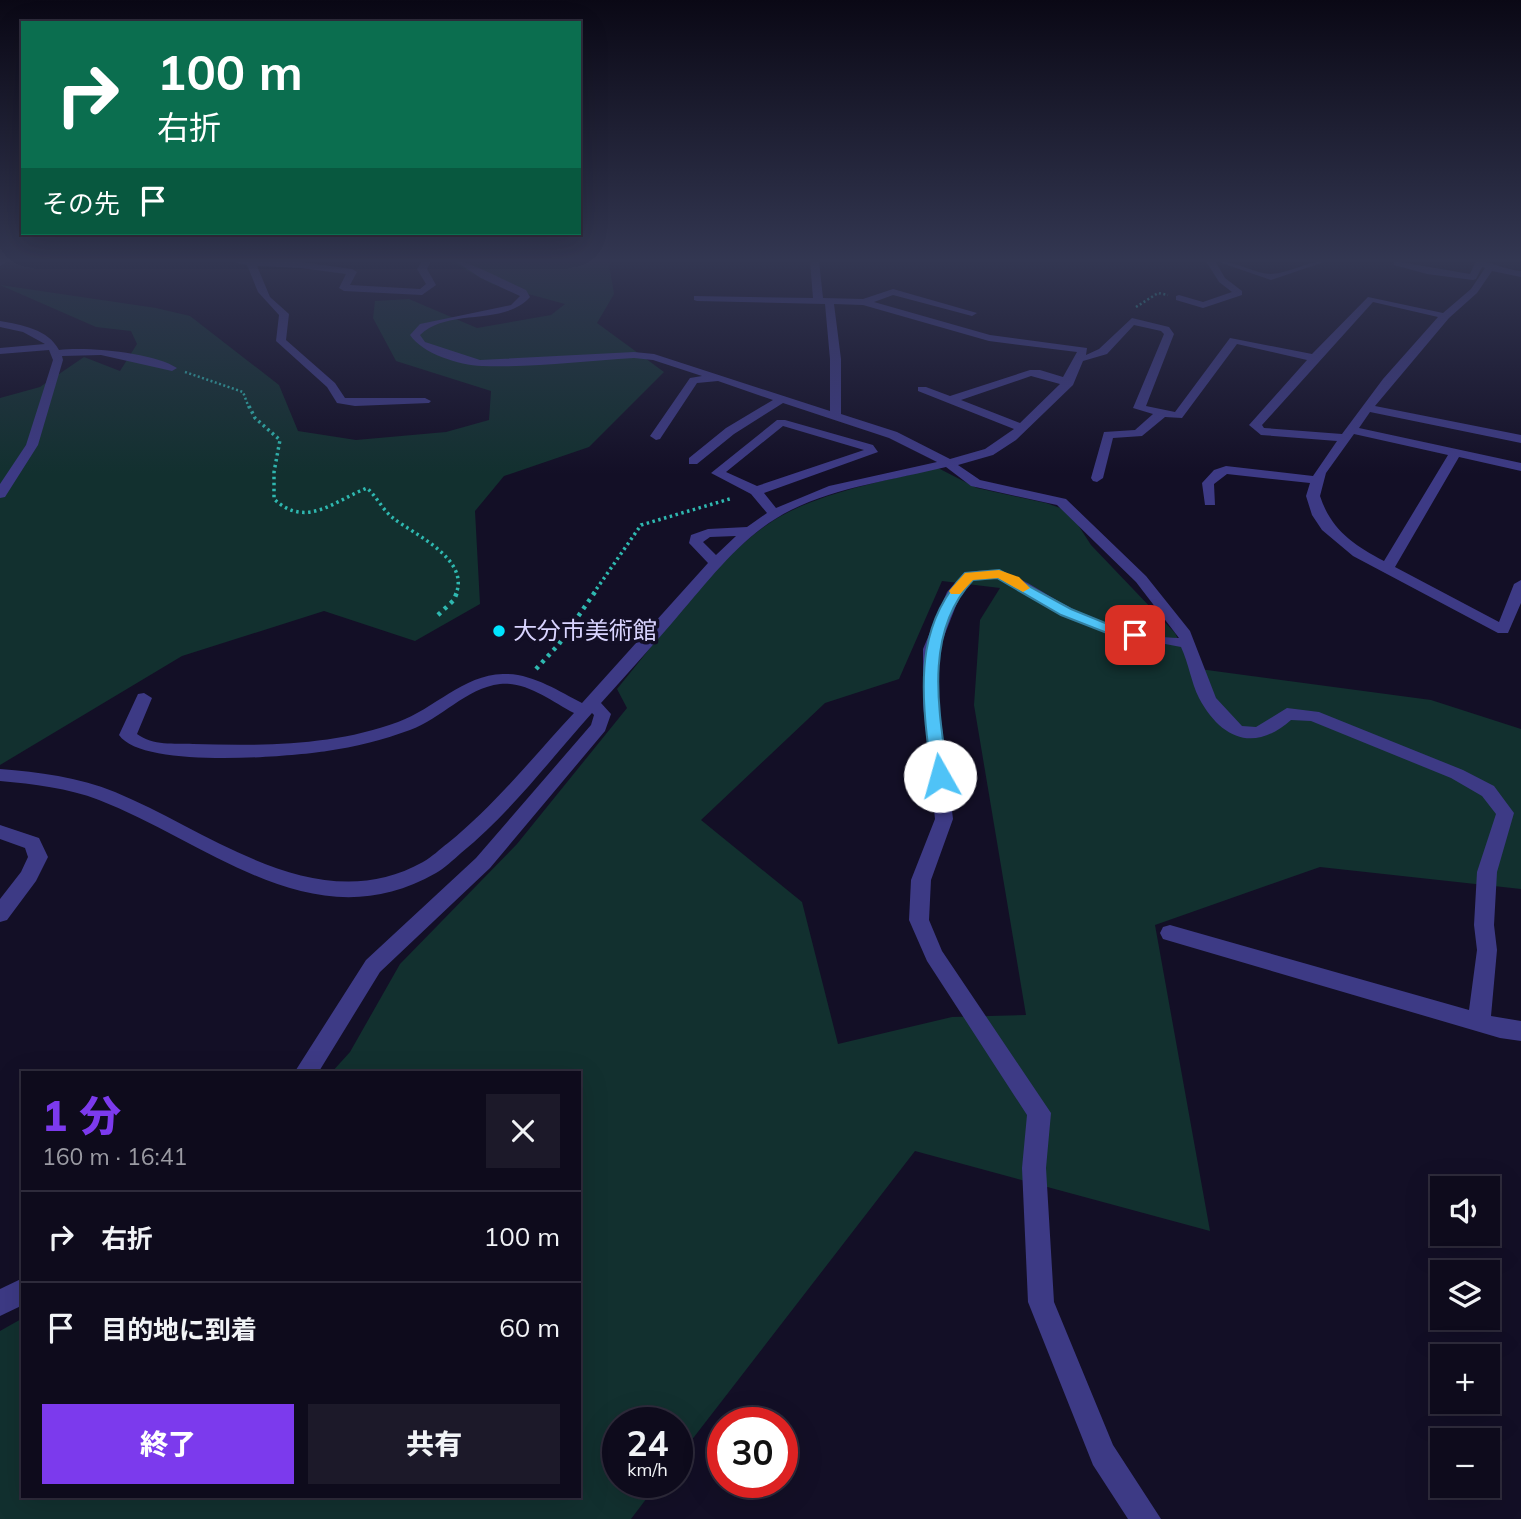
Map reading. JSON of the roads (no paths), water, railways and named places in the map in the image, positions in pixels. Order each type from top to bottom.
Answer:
[{"type":"street","points":[[0,494],[32,445],[56,373],[55,350],[38,335],[27,332]]},
{"type":"street","points":[[282,332],[281,341],[331,385],[341,401],[425,401]]},
{"type":"street","points":[[418,332],[415,335],[421,344],[448,355],[480,363],[644,356],[893,435],[946,462],[976,483],[1061,502],[1141,579],[1185,634],[1188,642],[1185,642]]},
{"type":"street","points":[[829,332],[836,367],[835,417]]},
{"type":"street","points":[[0,775],[65,784],[106,796],[277,876],[314,889],[352,892],[403,882],[460,848],[715,562],[751,531],[774,514],[831,490],[989,452],[1022,428],[1069,383],[1083,350],[989,338],[968,332]]},
{"type":"street","points":[[1080,358],[1088,359],[1106,350],[1122,332]]},
{"type":"street","points":[[1167,332],[1169,334],[1139,408],[1178,416],[1234,340],[1314,358]]},
{"type":"street","points":[[1338,332],[1255,425],[1261,431],[1348,434],[1521,467]]},
{"type":"street","points":[[1431,332],[1387,381],[1316,480],[1314,505],[1326,527],[1358,554],[1503,630],[1521,584]]},
{"type":"street","points":[[0,351],[103,352],[172,368]]},
{"type":"street","points":[[950,400],[1030,373],[1040,373],[1069,383]]},
{"type":"street","points":[[656,436],[694,380],[718,379]]},
{"type":"street","points":[[922,389],[1022,428]]},
{"type":"street","points":[[694,461],[730,431],[779,400]]},
{"type":"street","points":[[1369,408],[1423,422],[1521,439]]},
{"type":"street","points":[[1097,478],[1108,435],[1138,433],[1162,413]]},
{"type":"street","points":[[755,491],[872,452],[863,446],[781,422],[717,473],[743,482],[755,491],[774,514]]},
{"type":"street","points":[[1387,569],[1455,453]]},
{"type":"street","points":[[1210,502],[1208,483],[1218,473],[1226,470],[1316,480]]},
{"type":"street","points":[[715,562],[696,543],[696,538],[708,533],[751,531]]},
{"type":"street","points":[[1146,1519],[1103,1455],[1041,1302],[1034,1168],[1039,1113],[934,955],[919,920],[921,880],[944,819],[931,703],[932,649],[954,592],[969,576],[999,574],[1066,612],[1112,630],[1185,642]]},
{"type":"street","points":[[1185,642],[1203,678],[1205,694],[1225,720],[1242,735],[1254,735],[1277,724],[1287,714],[1313,716],[1457,774],[1488,791],[1505,813],[1487,872],[1484,925],[1487,950],[1479,1022]]},
{"type":"street","points":[[144,698],[128,735],[136,743],[160,749],[250,753],[330,744],[383,733],[407,725],[479,686],[501,679],[523,682],[603,714],[599,727],[483,863],[373,966],[306,1071]]},
{"type":"street","points":[[0,832],[32,843],[38,857],[29,876],[0,914]]},
{"type":"street","points":[[1170,933],[1479,1022],[1521,1031]]},
{"type":"street","points":[[0,1303],[21,1292]]},
{"type":"place","name":"大分市美術館","points":[[499,631]]}]
